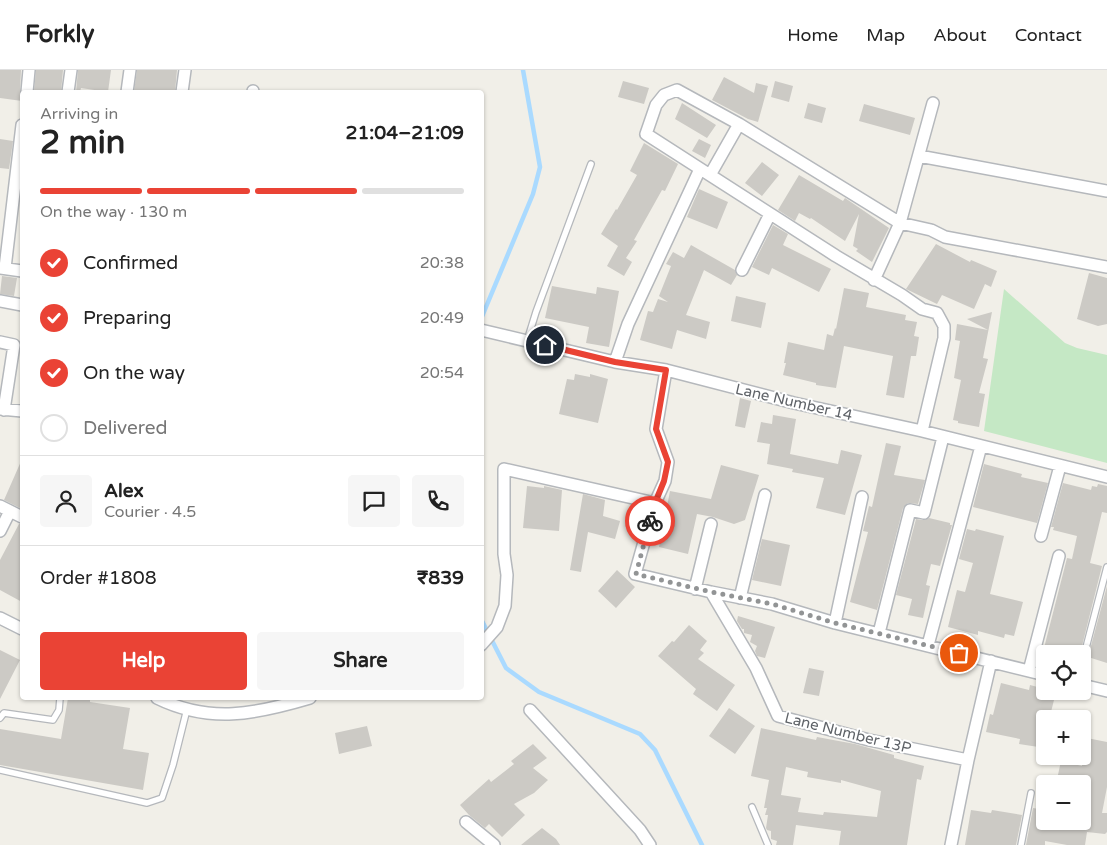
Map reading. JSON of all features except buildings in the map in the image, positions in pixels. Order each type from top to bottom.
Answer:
[{"type":"street","points":[[27,90],[29,70]]},
{"type":"street","points":[[68,90],[71,70]]},
{"type":"street","points":[[127,90],[130,70]]},
{"type":"street","points":[[182,90],[185,70]]},
{"type":"street","points":[[922,431],[944,338],[944,326],[937,313],[922,308],[902,294],[874,280],[646,134],[656,105],[664,94],[677,90],[739,124],[900,223],[931,230],[945,236],[1107,267]]},
{"type":"street","points":[[874,280],[900,223],[933,103]]},
{"type":"street","points":[[615,362],[628,324],[705,172],[739,124]]},
{"type":"street","points":[[20,139],[2,268],[20,271]]},
{"type":"street","points":[[919,156],[1107,191]]},
{"type":"street","points":[[742,270],[770,214]]},
{"type":"street","points":[[0,301],[20,305]]},
{"type":"street","name":"Lane Number 14","points":[[484,331],[615,362],[666,370],[794,403],[922,431],[1107,477]]},
{"type":"street","points":[[0,342],[14,345],[5,378],[2,410],[20,411]]},
{"type":"street","points":[[666,370],[656,429],[668,462],[636,574],[696,589],[772,604],[835,623],[1036,673]]},
{"type":"street","points":[[879,634],[910,510],[924,513],[943,437]]},
{"type":"street","points":[[928,645],[981,446]]},
{"type":"street","points":[[1040,536],[1060,466]]},
{"type":"street","points":[[484,642],[497,627],[505,606],[507,575],[504,554],[504,469],[655,503]]},
{"type":"street","points":[[740,598],[765,495]]},
{"type":"street","points":[[835,623],[862,497]]},
{"type":"street","points":[[0,531],[5,508],[20,516]]},
{"type":"street","points":[[696,589],[712,524]]},
{"type":"street","points":[[1029,671],[1058,556]]},
{"type":"street","name":"Lane Number 13P","points":[[711,592],[756,668],[778,716],[869,740],[968,760]]},
{"type":"street","points":[[0,618],[20,628]]},
{"type":"street","points":[[951,845],[991,661]]},
{"type":"street","points":[[1091,687],[1107,691]]},
{"type":"street","points":[[162,700],[187,709],[221,715],[246,714],[303,700]]},
{"type":"street","points":[[530,710],[640,830],[650,845]]},
{"type":"street","points":[[466,822],[494,845]]},
{"type":"lane","points":[[527,340],[591,164]]},
{"type":"lane","points":[[1087,645],[1107,567]]},
{"type":"lane","points":[[0,718],[4,713],[53,720],[59,710],[60,700]]},
{"type":"lane","points":[[0,770],[147,803],[162,798],[174,765],[187,709]]},
{"type":"lane","points":[[1021,845],[1030,793]]},
{"type":"lane","points":[[752,807],[768,845]]},
{"type":"green space","points":[[1004,289],[1065,343],[1077,348],[1107,355],[1107,463],[984,431]]},
{"type":"waterway","points":[[484,312],[533,194],[540,167],[523,70]]},
{"type":"waterway","points":[[484,625],[506,668],[539,692],[640,734],[655,750],[702,845]]},
{"type":"way so far","points":[[650,521],[636,574],[772,604],[835,623],[959,653]]},
{"type":"route","points":[[545,345],[615,362],[666,370],[656,429],[668,462],[664,481],[650,521]]}]
